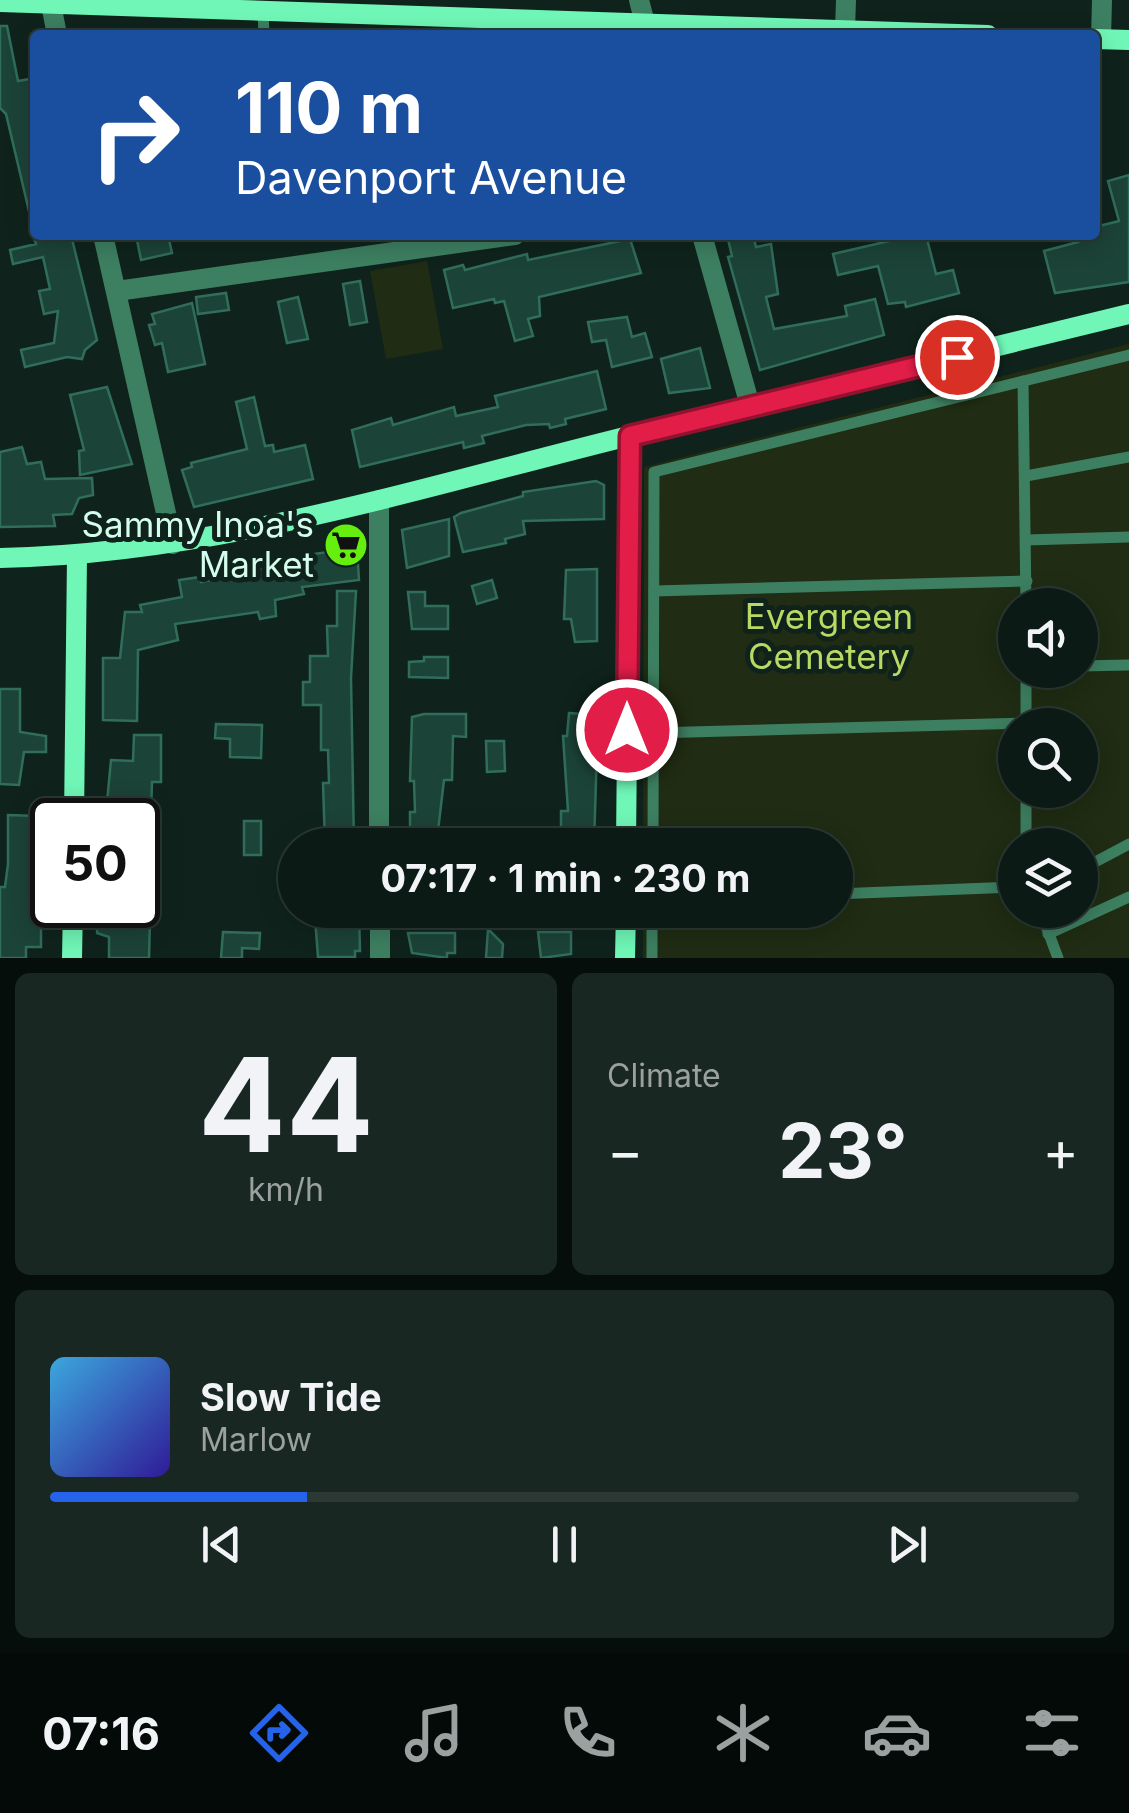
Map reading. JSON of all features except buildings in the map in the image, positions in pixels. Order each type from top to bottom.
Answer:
[{"type":"main road","points":[[0,2],[130,3],[263,11],[362,8],[647,29],[845,30]]},
{"type":"main road","points":[[1100,39],[1129,40]]},
{"type":"main road","points":[[0,558],[78,556],[173,544],[379,500],[1129,314]]},
{"type":"main road","points":[[626,828],[630,436]]},
{"type":"main road","points":[[74,798],[78,556]]},
{"type":"main road","points":[[72,958],[73,928]]},
{"type":"main road","points":[[625,958],[626,928]]},
{"type":"street","points":[[639,0],[647,29]]},
{"type":"street","points":[[845,30],[846,0]]},
{"type":"street","points":[[1099,30],[1102,0]]},
{"type":"street","points":[[51,4],[56,30]]},
{"type":"street","points":[[104,240],[173,544]]},
{"type":"street","points":[[117,291],[479,240]]},
{"type":"street","points":[[703,240],[751,408]]},
{"type":"street","points":[[379,500],[380,828]]},
{"type":"street","points":[[380,928],[380,958]]},
{"type":"lane","points":[[263,11],[264,30]]},
{"type":"lane","points":[[652,828],[654,472],[1129,355]]},
{"type":"lane","points":[[1023,381],[1026,588]]},
{"type":"lane","points":[[1026,476],[1129,457]]},
{"type":"lane","points":[[1026,540],[1129,537]]},
{"type":"lane","points":[[654,591],[1026,581]]},
{"type":"lane","points":[[1098,666],[1129,665]]},
{"type":"lane","points":[[653,733],[998,725]]},
{"type":"lane","points":[[1098,860],[1129,844]]},
{"type":"lane","points":[[853,893],[998,888]]},
{"type":"lane","points":[[1048,934],[1129,897]]},
{"type":"lane","points":[[652,928],[652,958]]},
{"type":"lane","points":[[1046,928],[1058,958]]},
{"type":"green space","points":[[427,261],[443,349],[386,359],[370,271]]},
{"type":"green space","name":"Evergreen Cemetery","points":[[1129,344],[1129,958],[643,958],[643,928],[853,928],[853,828],[643,828],[644,467]]},
{"type":"place","name":"Sammy Inoa's Market","points":[[346,545]]},
{"type":"route","points":[[627,730],[630,436],[957,357]]}]
